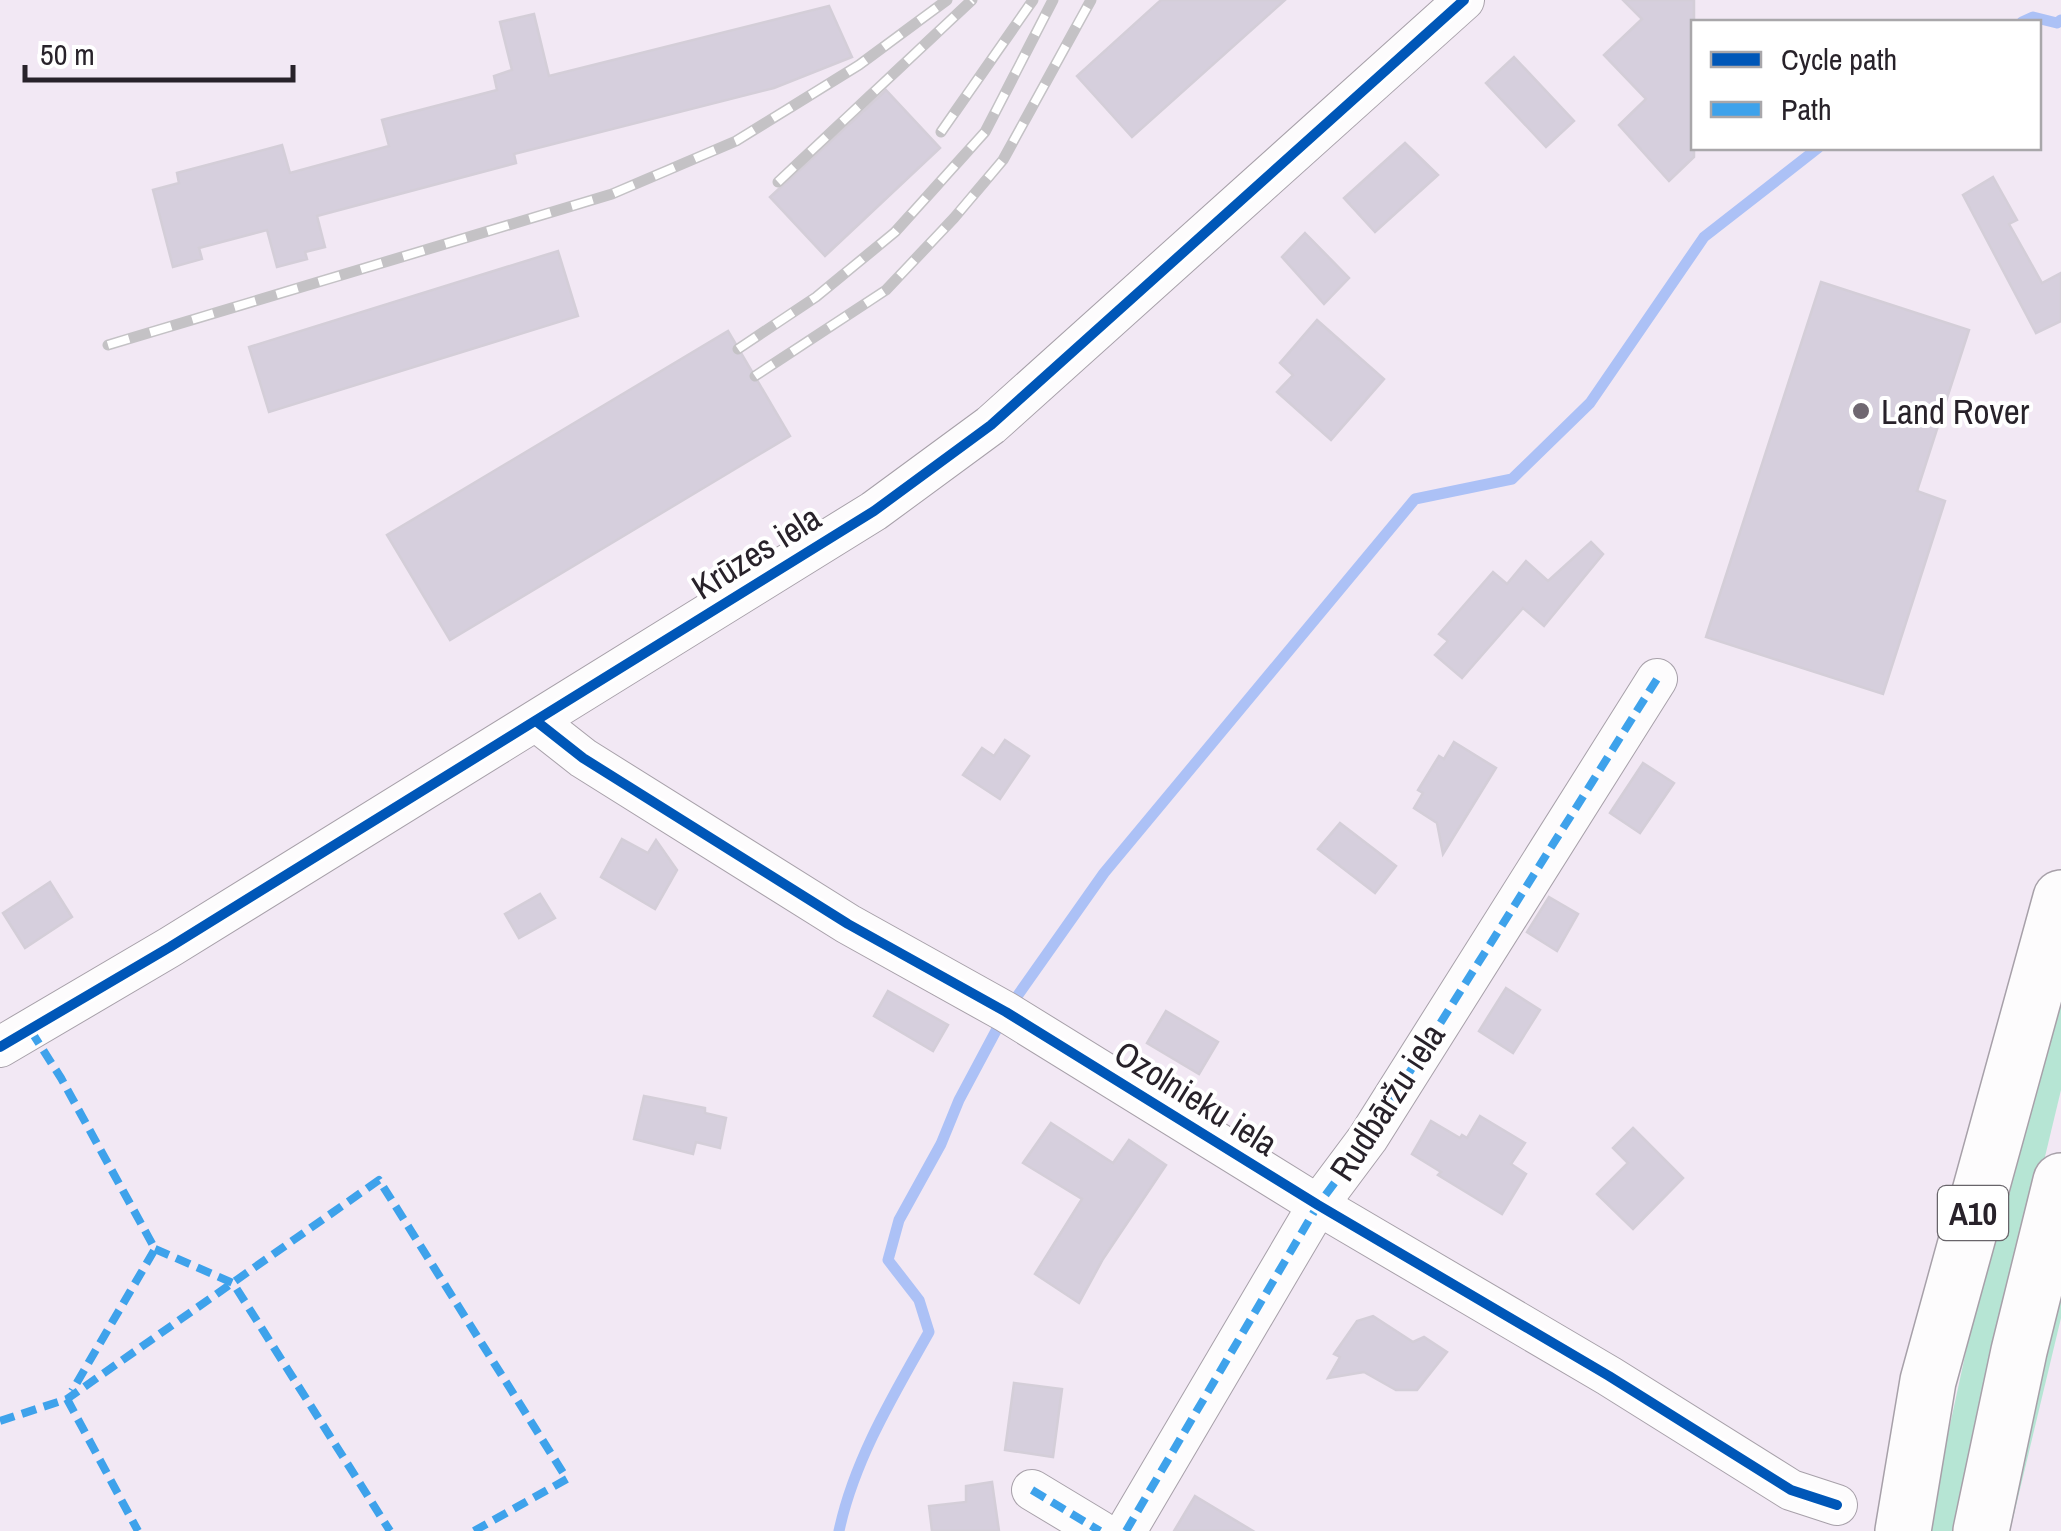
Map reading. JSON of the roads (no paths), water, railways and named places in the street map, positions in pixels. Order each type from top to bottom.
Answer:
[{"type":"highway","name":"A10","points":[[1903,1531],[1928,1381],[2061,898]]},
{"type":"highway","name":"A10","points":[[1982,1531],[2019,1351],[2061,1181]]},
{"type":"highway","points":[[1857,1518],[1928,1381]]},
{"type":"street","name":"Krūzes iela","points":[[0,1047],[170,947],[874,512],[991,425],[1464,0]]},
{"type":"street","name":"Rudbāržu iela","points":[[1126,1531],[1318,1205],[1368,1138],[1657,679]]},
{"type":"street","name":"Ozolnieku iela","points":[[536,721],[582,758],[848,924],[1006,1012],[1791,1490],[1857,1518]]},
{"type":"street","points":[[1032,1490],[1100,1531]]},
{"type":"waterway","points":[[2026,20],[2061,20]]},
{"type":"waterway","points":[[839,1531],[865,1453],[929,1332],[919,1300],[888,1260],[899,1220],[1006,1012],[1104,873],[1415,499],[1512,479],[1590,403],[1704,237],[1815,150]]},
{"type":"railway","points":[[108,345],[612,194],[736,141],[859,65],[947,0]]},
{"type":"railway","points":[[778,182],[972,0]]},
{"type":"railway","points":[[941,132],[1033,0]]},
{"type":"railway","points":[[738,349],[816,297],[895,232],[985,132],[1053,0]]},
{"type":"railway","points":[[755,376],[886,290],[954,218],[1003,160],[1091,0]]},
{"type":"place","name":"Land Rover","points":[[1861,411]]}]
